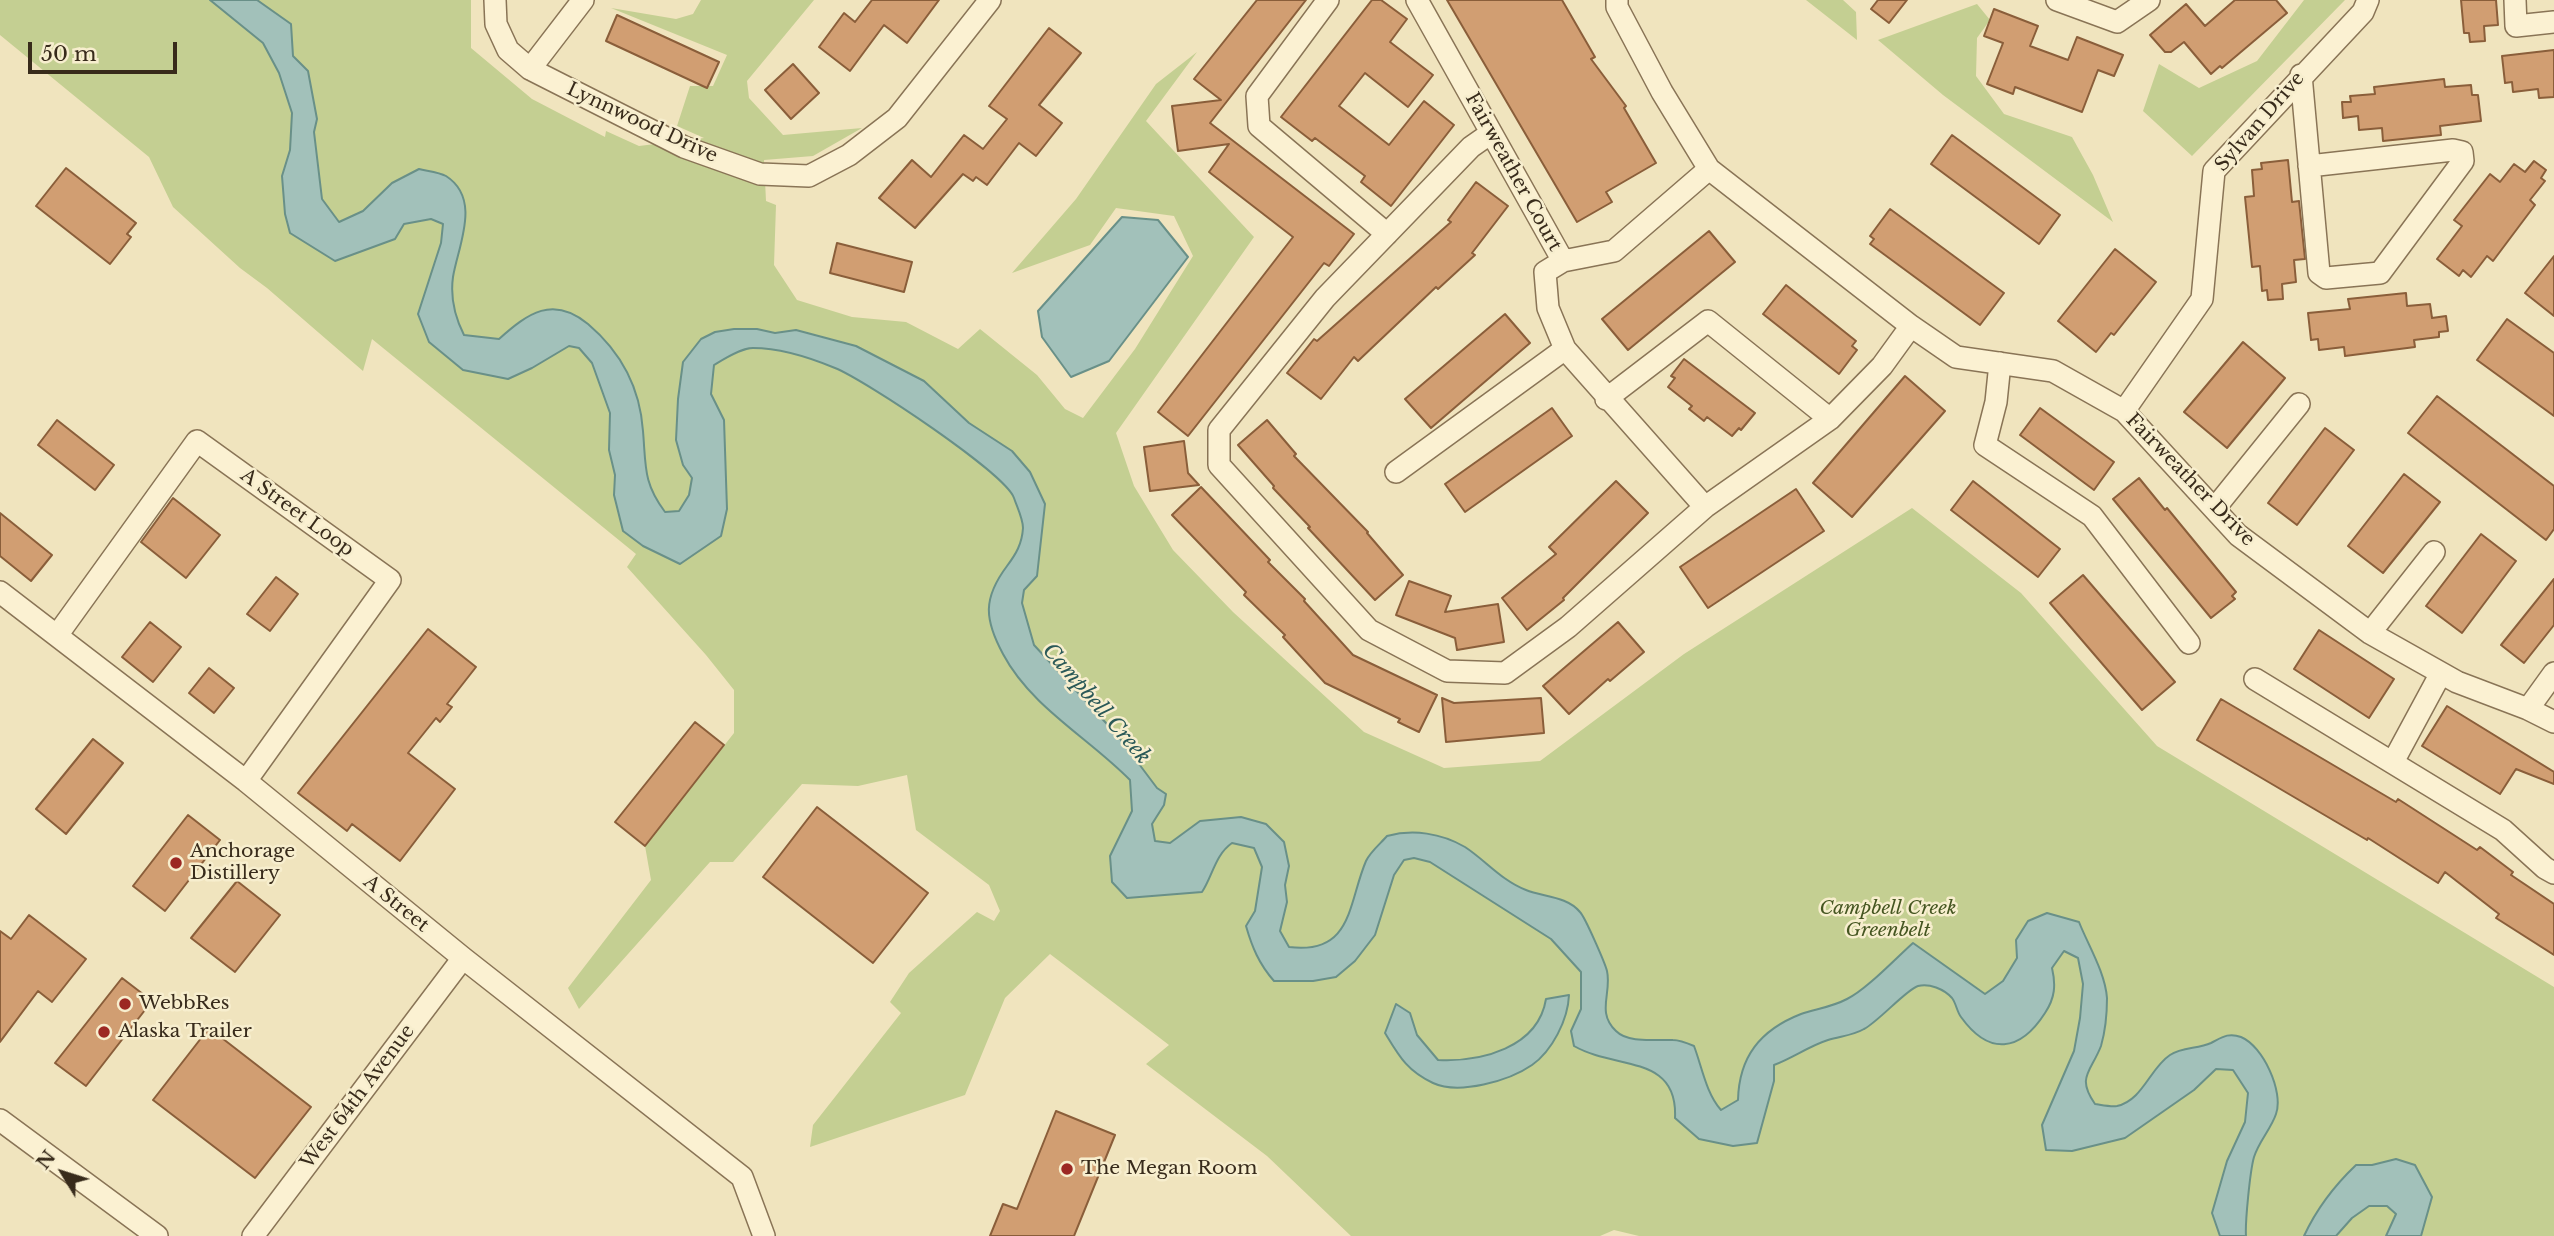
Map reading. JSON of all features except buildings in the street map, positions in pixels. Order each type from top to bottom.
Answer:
[{"type":"street","name":"Lynnwood Drive","points":[[495,0],[496,24],[508,50],[530,69],[684,147],[760,174],[809,176],[849,155],[897,118],[990,0]]},
{"type":"street","points":[[530,69],[583,0]]},
{"type":"street","points":[[1328,0],[1257,96],[1259,125],[1387,234]]},
{"type":"street","name":"Fairweather Court","points":[[1417,0],[1563,261],[1614,251],[1709,169]]},
{"type":"street","name":"Fairweather Drive","points":[[1617,0],[1617,7],[1662,92],[1709,169],[1911,326],[1956,357],[2053,371],[2124,411],[2238,535],[2370,633],[2457,682],[2528,709],[2554,722]]},
{"type":"street","points":[[2057,0],[2117,22],[2149,0]]},
{"type":"street","name":"Sylvan Drive","points":[[2124,411],[2202,299],[2214,171],[2362,12],[2368,0]]},
{"type":"street","points":[[2515,0],[2516,26],[2554,22]]},
{"type":"street","points":[[2301,75],[2309,166],[2319,273],[2326,278],[2380,273],[2463,161],[2462,152],[2452,150],[2309,166]]},
{"type":"street","points":[[1492,134],[1471,147],[1325,298],[1219,430],[1219,464],[1369,631],[1447,671],[1505,673],[1568,627],[1705,507],[1829,419],[1882,366],[1911,326]]},
{"type":"street","points":[[1563,261],[1545,272],[1548,308],[1564,349],[1705,507]]},
{"type":"street","points":[[1606,399],[1708,320],[1829,419]]},
{"type":"street","points":[[1396,472],[1564,349]]},
{"type":"street","points":[[2000,363],[1996,402],[1985,445],[2092,516],[2189,643]]},
{"type":"street","points":[[2215,508],[2299,404]]},
{"type":"street","name":"A Street Loop","points":[[58,634],[197,440],[390,580],[246,781]]},
{"type":"street","points":[[2370,633],[2434,552]]},
{"type":"street","name":"A Street","points":[[0,592],[246,781],[463,958],[742,1177],[764,1236]]},
{"type":"street","points":[[2393,762],[2441,673]]},
{"type":"street","points":[[2528,709],[2554,673]]},
{"type":"street","points":[[2255,679],[2503,830],[2554,873]]},
{"type":"street","name":"West 64th Avenue","points":[[253,1236],[463,958]]},
{"type":"street","points":[[0,1120],[157,1236]]},
{"type":"green space","name":"Campbell Creek Greenbelt","points":[[0,0],[471,0],[471,48],[532,99],[605,137],[606,131],[639,146],[704,138],[677,126],[690,86],[713,86],[727,55],[611,8],[676,19],[693,14],[701,0],[814,0],[747,81],[749,98],[783,135],[862,128],[813,156],[764,160],[766,201],[776,205],[774,265],[797,300],[852,317],[906,322],[958,349],[980,329],[1037,375],[1065,409],[1083,418],[1135,349],[1193,256],[1174,216],[1116,208],[1090,245],[1012,273],[1076,199],[1156,84],[1197,52],[1146,121],[1254,237],[1116,433],[1134,486],[1173,550],[1233,612],[1364,732],[1444,768],[1540,761],[1684,654],[1912,508],[2021,593],[2157,746],[2554,987],[2554,1236],[1639,1236],[1614,1230],[1600,1236],[1351,1236],[1267,1156],[1146,1064],[1169,1045],[1050,954],[1005,998],[965,1095],[810,1147],[813,1125],[901,1013],[890,1002],[909,973],[977,912],[994,921],[1000,911],[989,885],[916,830],[907,775],[858,786],[802,784],[733,862],[710,862],[579,1009],[568,988],[651,880],[645,846],[734,733],[734,690],[627,567],[636,554],[372,339],[363,371],[240,268],[173,207],[149,157],[0,35]]},
{"type":"green space","points":[[1806,0],[1843,0],[1856,12],[1857,40]]},
{"type":"green space","points":[[2304,0],[2345,0],[2192,156],[2143,111],[2159,64],[2199,88],[2257,61]]},
{"type":"green space","points":[[1977,4],[1990,20],[1977,38],[1976,76],[2004,114],[2072,137],[2093,175],[2113,222],[1943,95],[1878,40]]},
{"type":"water","points":[[210,0],[257,0],[291,24],[293,56],[308,71],[317,119],[314,132],[322,199],[339,222],[363,211],[392,183],[419,169],[446,176],[457,186],[463,197],[465,224],[452,292],[464,335],[499,339],[531,315],[552,309],[575,315],[610,346],[627,372],[638,400],[649,483],[665,512],[679,511],[689,495],[692,478],[683,465],[676,440],[683,362],[701,339],[715,332],[734,329],[757,329],[775,333],[796,330],[856,346],[924,381],[969,423],[1012,451],[1030,472],[1045,504],[1037,576],[1024,590],[1022,603],[1034,645],[1118,736],[1157,788],[1166,794],[1164,805],[1152,824],[1155,841],[1170,843],[1200,821],[1241,817],[1266,824],[1284,842],[1289,866],[1285,885],[1287,902],[1280,931],[1289,947],[1310,947],[1325,943],[1337,934],[1351,909],[1366,861],[1387,836],[1417,833],[1446,838],[1465,847],[1517,886],[1562,900],[1575,907],[1595,940],[1607,971],[1606,1009],[1610,1024],[1628,1038],[1676,1040],[1694,1046],[1708,1088],[1721,1110],[1738,1100],[1742,1071],[1754,1047],[1763,1037],[1801,1014],[1836,1004],[1855,995],[1913,943],[1985,994],[2003,981],[2017,958],[2016,940],[2028,921],[2047,913],[2079,922],[2100,969],[2107,998],[2101,1046],[2086,1081],[2089,1095],[2095,1104],[2115,1106],[2126,1103],[2140,1091],[2170,1055],[2206,1045],[2225,1036],[2241,1037],[2249,1042],[2270,1071],[2278,1105],[2274,1119],[2254,1157],[2246,1236],[2220,1236],[2212,1213],[2227,1161],[2245,1122],[2248,1093],[2233,1070],[2216,1069],[2194,1090],[2125,1138],[2072,1151],[2046,1150],[2042,1125],[2074,1051],[2080,1018],[2083,984],[2078,958],[2064,951],[2052,968],[2054,986],[2051,1002],[2035,1026],[2015,1042],[1993,1043],[1982,1038],[1961,1017],[1949,995],[1931,986],[1918,986],[1864,1029],[1821,1043],[1774,1065],[1774,1081],[1757,1143],[1733,1146],[1699,1139],[1675,1118],[1673,1098],[1666,1083],[1655,1073],[1574,1046],[1571,1031],[1581,1009],[1581,972],[1551,939],[1430,862],[1414,858],[1404,860],[1394,875],[1375,935],[1355,961],[1336,977],[1313,981],[1274,981],[1254,948],[1246,926],[1255,911],[1262,867],[1254,848],[1232,843],[1226,848],[1202,892],[1127,898],[1112,882],[1110,856],[1132,811],[1130,780],[1029,690],[1003,654],[992,630],[990,599],[999,578],[1018,548],[1023,528],[1014,498],[1005,486],[932,428],[851,376],[795,354],[748,348],[714,365],[711,394],[724,420],[727,509],[721,536],[680,564],[643,546],[623,531],[614,495],[615,475],[609,450],[610,413],[592,363],[579,348],[569,346],[508,379],[463,370],[429,342],[418,314],[441,243],[443,224],[431,219],[404,224],[395,239],[335,261],[290,233],[285,214],[282,176],[290,150],[292,113],[279,73],[263,43]]},
{"type":"water","points":[[1122,217],[1158,220],[1188,257],[1109,361],[1071,377],[1042,337],[1038,311]]},
{"type":"water","points":[[1569,995],[1562,1024],[1539,1059],[1510,1076],[1470,1087],[1444,1086],[1416,1073],[1404,1062],[1385,1033],[1396,1004],[1410,1013],[1417,1035],[1438,1060],[1472,1058],[1505,1049],[1520,1040],[1541,1016],[1546,999]]},
{"type":"water","points":[[2396,1159],[2415,1165],[2432,1197],[2421,1236],[2386,1236],[2396,1214],[2387,1206],[2369,1206],[2352,1218],[2336,1236],[2304,1236],[2327,1198],[2356,1165],[2372,1165]]},
{"type":"place","name":"Anchorage Distillery","points":[[176,863]]},
{"type":"place","name":"WebbRes","points":[[125,1004]]},
{"type":"place","name":"Alaska Trailer","points":[[104,1032]]},
{"type":"place","name":"The Megan Room","points":[[1067,1169]]},
{"type":"water label","name":"Campbell Creek","points":[[1096,704]]}]
